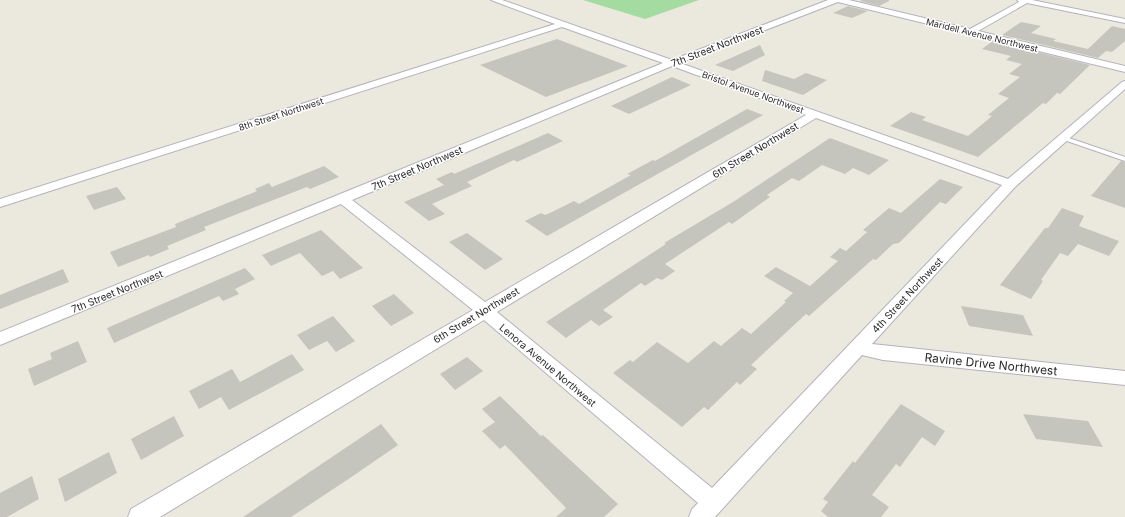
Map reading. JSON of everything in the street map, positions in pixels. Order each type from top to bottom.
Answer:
[{"type":"street","name":"Bristol Avenue Northwest","points":[[495,0],[1010,184]]},
{"type":"street","name":"7th Street Northwest","points":[[0,339],[672,63],[835,0]]},
{"type":"street","name":"Maridell Avenue Northwest","points":[[840,0],[1125,69]]},
{"type":"street","points":[[970,32],[1023,1],[1125,21]]},
{"type":"street","name":"8th Street Northwest","points":[[0,203],[563,24]]},
{"type":"street","name":"4th Street Northwest","points":[[700,517],[1010,184],[1125,84]]},
{"type":"street","name":"6th Street Northwest","points":[[138,517],[815,114]]},
{"type":"street","name":"Lenora Avenue Northwest","points":[[343,199],[484,310],[714,503]]},
{"type":"street","name":"Ravine Drive Northwest","points":[[858,348],[883,353],[1125,378]]},
{"type":"lane","points":[[1063,138],[1125,159]]},
{"type":"green space","points":[[583,0],[699,0],[645,19]]},
{"type":"building","points":[[860,1],[889,1],[879,6]]},
{"type":"building","points":[[848,6],[868,11],[852,18],[833,13]]},
{"type":"building","points":[[1021,22],[1041,26],[1031,33],[1056,39],[1053,41],[1088,49],[1112,26],[1125,29],[1125,41],[1112,52],[1106,51],[1098,58],[1002,35]]},
{"type":"building","points":[[557,39],[628,66],[546,97],[480,65]]},
{"type":"building","points":[[993,41],[1090,65],[1060,94],[1057,93],[1046,104],[1043,103],[978,157],[890,126],[911,112],[926,117],[922,120],[968,136],[992,116],[988,115],[1009,98],[998,94],[1020,77],[1009,74],[1022,64],[1006,60],[1011,56],[982,49]]},
{"type":"building","points":[[760,45],[765,55],[733,71],[715,65]]},
{"type":"building","points":[[765,70],[794,79],[806,73],[827,80],[803,95],[762,81]]},
{"type":"building","points":[[672,77],[691,85],[629,114],[611,106]]},
{"type":"building","points":[[747,109],[763,115],[547,236],[525,221],[541,213],[545,215],[574,201],[579,204],[631,175],[627,174],[653,160],[655,161]]},
{"type":"building","points":[[548,133],[563,141],[517,162],[514,160],[467,182],[472,186],[432,204],[445,214],[429,221],[404,202],[444,185],[436,179],[452,172],[454,174]]},
{"type":"building","points":[[830,138],[889,160],[869,175],[853,168],[845,174],[822,165],[799,181],[792,178],[767,195],[770,197],[732,224],[729,222],[665,264],[675,271],[662,280],[657,278],[645,286],[641,283],[603,310],[613,317],[599,326],[591,320],[566,338],[546,322],[666,244],[664,243],[733,202]]},
{"type":"building","points":[[1121,161],[1125,162],[1125,208],[1091,196]]},
{"type":"building","points":[[324,166],[339,177],[310,189],[307,187],[204,227],[206,230],[167,246],[169,249],[150,257],[149,255],[118,267],[110,252],[176,227],[175,224],[257,191],[255,189],[269,183],[272,187]]},
{"type":"building","points":[[940,179],[963,187],[946,204],[940,202],[899,243],[893,244],[876,260],[873,259],[809,316],[806,314],[751,365],[757,369],[740,385],[737,382],[708,410],[704,407],[682,427],[613,373],[630,360],[633,362],[657,342],[688,363],[714,341],[721,346],[742,328],[751,334],[786,302],[784,301],[793,293],[764,276],[776,267],[810,286],[838,261],[830,257],[840,248],[846,251],[867,232],[863,230],[889,208],[901,213]]},
{"type":"building","points":[[117,187],[126,199],[94,210],[86,196]]},
{"type":"building","points":[[1062,208],[1084,216],[1079,226],[1119,241],[1109,256],[1078,244],[1068,256],[1060,253],[1041,280],[1043,281],[1031,299],[1000,285],[1045,228],[1048,228]]},
{"type":"building","points":[[321,230],[363,268],[340,279],[333,271],[322,276],[300,253],[271,266],[262,255]]},
{"type":"building","points":[[467,233],[503,259],[485,270],[449,242]]},
{"type":"building","points":[[245,268],[255,279],[235,289],[239,294],[223,301],[219,296],[114,343],[107,328]]},
{"type":"building","points":[[63,269],[69,282],[0,309],[0,295]]},
{"type":"building","points":[[394,294],[414,313],[391,326],[372,306]]},
{"type":"building","points":[[961,306],[1023,315],[1033,336],[969,326]]},
{"type":"building","points":[[333,316],[355,341],[336,352],[327,341],[309,350],[297,335]]},
{"type":"building","points":[[78,341],[87,362],[34,386],[28,369],[52,359],[50,353]]},
{"type":"building","points":[[292,354],[304,370],[229,410],[221,397],[199,409],[189,391],[232,369],[240,382]]},
{"type":"building","points":[[467,357],[483,371],[455,390],[440,374]]},
{"type":"building","points":[[500,396],[541,436],[543,435],[618,504],[604,517],[556,517],[566,508],[505,445],[500,449],[482,431],[495,422],[482,409]]},
{"type":"building","points":[[901,404],[945,431],[935,446],[922,437],[900,467],[896,464],[872,495],[889,507],[881,517],[828,517],[821,511],[828,502],[823,499],[853,461],[855,463]]},
{"type":"building","points":[[1023,414],[1088,421],[1103,447],[1036,439]]},
{"type":"building","points":[[174,416],[184,436],[141,460],[131,439]]},
{"type":"building","points":[[381,424],[398,445],[350,478],[291,517],[243,517]]},
{"type":"building","points":[[109,452],[117,473],[65,502],[58,479]]},
{"type":"building","points":[[32,476],[39,499],[7,517],[0,517],[0,493]]}]
